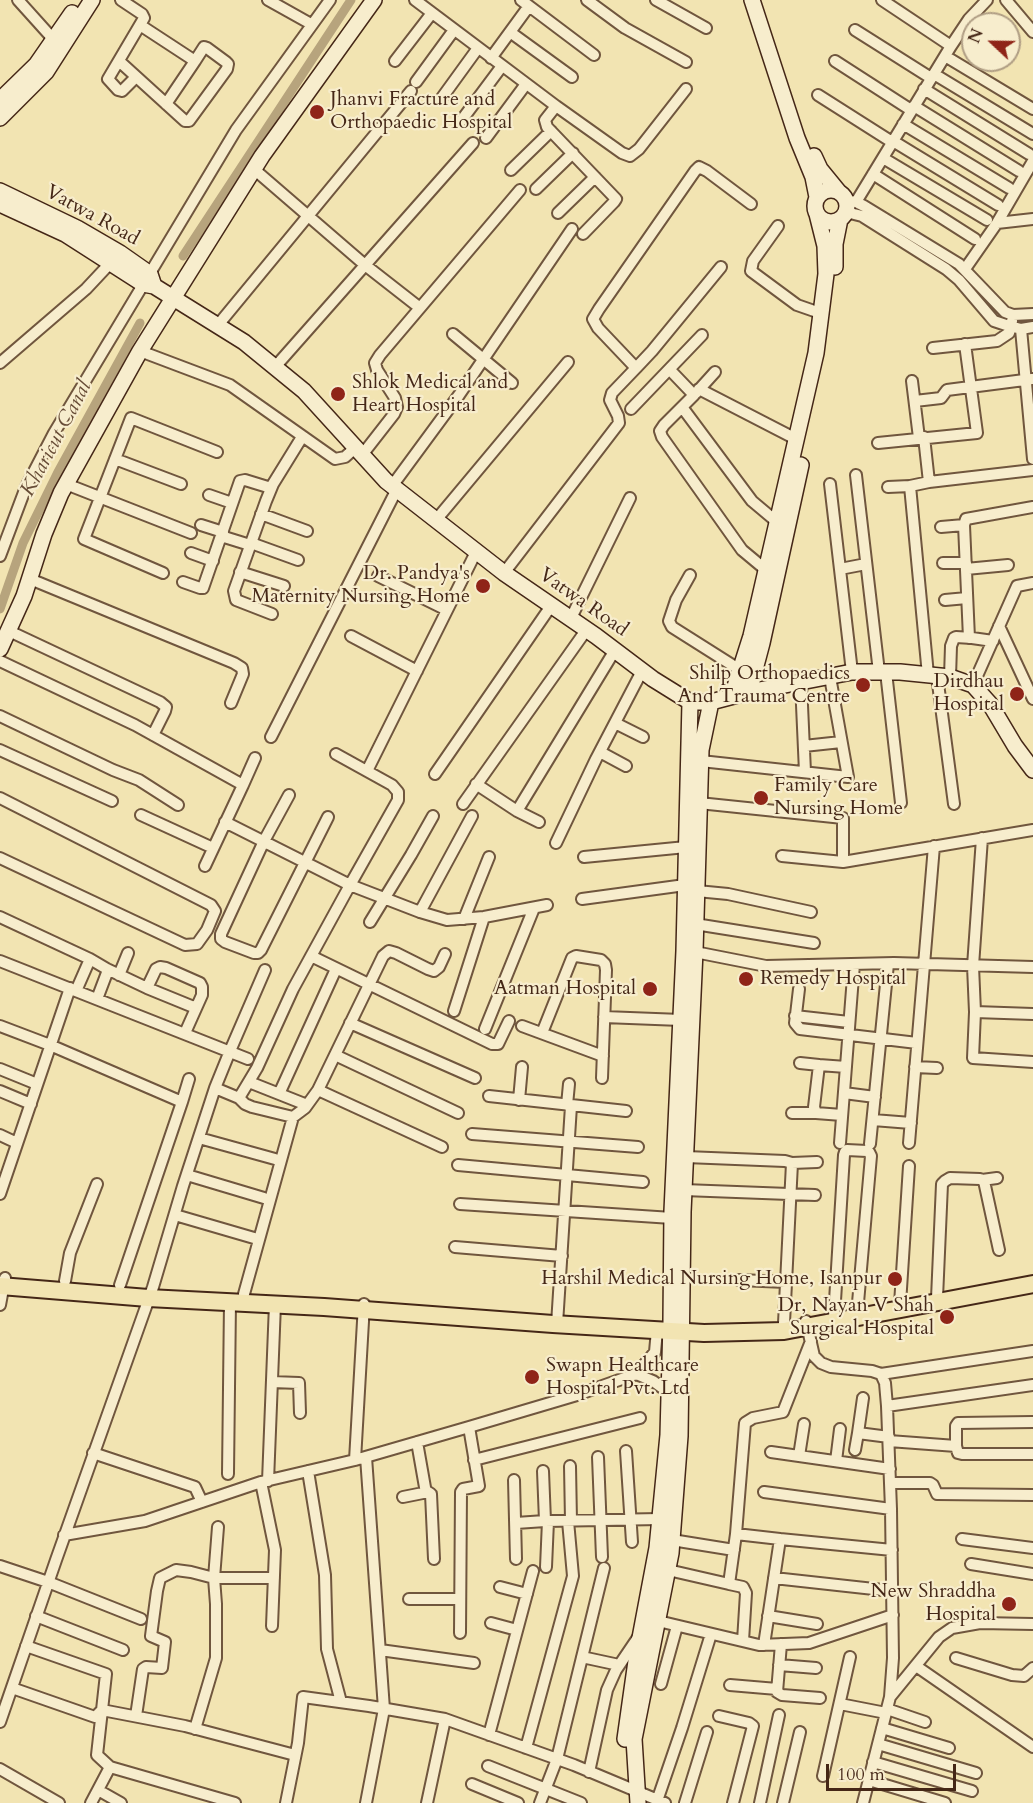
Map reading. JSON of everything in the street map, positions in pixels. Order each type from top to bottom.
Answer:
[{"type":"main road","points":[[2,1282],[64,1281],[120,1285],[150,1293]]},
{"type":"main road","points":[[2,1282],[673,1328],[704,1333],[808,1329],[1033,1282]]},
{"type":"main road","points":[[673,1328],[704,1324],[784,1323],[808,1329],[834,1317],[1033,1282]]},
{"type":"main road","points":[[237,1298],[275,1304],[364,1306]]},
{"type":"street","points":[[18,0],[54,40]]},
{"type":"street","points":[[2,105],[36,65],[81,0]]},
{"type":"street","points":[[2,105],[46,72],[92,0]]},
{"type":"street","points":[[121,0],[142,14],[144,18],[108,79],[118,90],[122,91],[136,76]]},
{"type":"street","points":[[268,0],[311,24]]},
{"type":"street","points":[[0,556],[26,487],[54,433],[149,281],[236,130],[330,0]]},
{"type":"street","points":[[0,649],[24,596],[44,534],[66,484],[140,351],[262,156],[374,0]]},
{"type":"street","points":[[415,0],[556,106],[622,153],[630,156],[639,149],[686,89]]},
{"type":"street","points":[[587,0],[625,28],[686,62]]},
{"type":"street","points":[[656,0],[706,28]]},
{"type":"street","points":[[732,696],[751,636],[816,353],[826,274],[825,246],[815,203],[817,197],[813,177],[797,138],[752,0]]},
{"type":"street","points":[[760,0],[805,135],[820,169],[845,205],[965,269],[1015,323],[1029,380],[1033,457]]},
{"type":"street","points":[[882,0],[951,46]]},
{"type":"street","points":[[817,214],[825,221],[835,222],[845,205],[873,174],[951,46],[969,19],[987,0]]},
{"type":"street","points":[[1006,0],[1033,32]]},
{"type":"street","points":[[491,58],[510,32],[525,3],[594,55]]},
{"type":"street","points":[[395,61],[432,13]]},
{"type":"street","points":[[140,25],[195,61]]},
{"type":"street","points":[[218,325],[414,86],[454,30]]},
{"type":"street","points":[[855,30],[1033,134]]},
{"type":"street","points":[[510,32],[572,77]]},
{"type":"street","points":[[119,61],[136,76],[166,104],[185,121],[189,121],[227,69],[228,64],[204,47],[166,104]]},
{"type":"street","points":[[441,99],[478,48]]},
{"type":"street","points":[[945,56],[1033,109]]},
{"type":"street","points":[[835,61],[1020,177],[1033,181]]},
{"type":"street","points":[[461,121],[502,66]]},
{"type":"street","points":[[486,138],[526,84]]},
{"type":"street","points":[[924,89],[1031,158],[965,269]]},
{"type":"street","points":[[818,95],[998,205]]},
{"type":"street","points":[[556,106],[545,120],[547,127],[616,199],[583,234]]},
{"type":"street","points":[[903,124],[1009,188]]},
{"type":"street","points":[[511,170],[551,131]]},
{"type":"street","points":[[275,367],[473,143]]},
{"type":"street","points":[[536,189],[573,153]]},
{"type":"street","points":[[883,158],[992,221],[1033,219]]},
{"type":"street","points":[[636,368],[598,328],[593,319],[695,171],[699,167],[707,171],[751,204]]},
{"type":"street","points":[[255,170],[365,265],[420,308]]},
{"type":"street","points":[[873,174],[975,239]]},
{"type":"street","points":[[558,213],[595,177]]},
{"type":"street","name":"Vatwa Road","points":[[0,190],[77,228],[149,281],[244,342],[304,391],[394,487],[504,573],[587,629],[642,671],[690,702]]},
{"type":"street","points":[[140,351],[230,385],[335,459],[345,458],[358,451],[394,414],[397,406],[395,398],[377,370],[375,363],[380,355],[520,190]]},
{"type":"street","points":[[817,197],[826,190],[845,205],[946,268],[994,321],[1033,327]]},
{"type":"street","name":"Vatwa Road","points":[[0,204],[116,258]]},
{"type":"street","points":[[749,692],[762,643],[824,354],[835,274],[835,244],[845,205]]},
{"type":"street","points":[[777,226],[753,261],[751,271],[796,305],[820,313]]},
{"type":"street","points":[[271,737],[394,487],[572,229]]},
{"type":"street","points":[[0,363],[86,289],[116,258]]},
{"type":"street","points":[[504,573],[615,430],[619,423],[610,400],[612,393],[652,351],[721,267]]},
{"type":"street","points":[[933,348],[997,341],[1009,333],[1015,323],[1033,314]]},
{"type":"street","points":[[453,334],[512,383]]},
{"type":"street","points":[[631,409],[702,335]]},
{"type":"street","points":[[878,443],[977,433],[965,344]]},
{"type":"street","points":[[436,520],[568,362]]},
{"type":"street","points":[[669,370],[697,392],[796,439]]},
{"type":"street","points":[[715,372],[660,431],[742,550],[766,570]]},
{"type":"street","points":[[915,401],[941,398],[947,390],[1029,380]]},
{"type":"street","points":[[912,381],[928,482]]},
{"type":"street","points":[[682,407],[752,501],[777,522]]},
{"type":"street","points":[[163,573],[84,539],[131,418],[217,452]]},
{"type":"street","points":[[272,614],[236,600],[234,591],[271,488],[302,437]]},
{"type":"street","points":[[115,459],[181,484]]},
{"type":"street","points":[[888,487],[1033,470]]},
{"type":"street","points":[[856,475],[866,564],[901,803]]},
{"type":"street","points":[[183,582],[203,588],[240,481],[245,480],[271,488]]},
{"type":"street","points":[[66,484],[191,533]]},
{"type":"street","points":[[830,484],[852,672]]},
{"type":"street","points":[[910,486],[954,804]]},
{"type":"street","points":[[209,495],[232,504]]},
{"type":"street","points":[[571,618],[630,498]]},
{"type":"street","points":[[969,638],[964,525],[966,519],[1033,507]]},
{"type":"street","points":[[261,514],[307,531]]},
{"type":"street","points":[[201,525],[298,560]]},
{"type":"street","points":[[941,527],[964,525]]},
{"type":"street","points":[[367,771],[476,552]]},
{"type":"street","points":[[191,553],[213,561]]},
{"type":"street","points":[[943,562],[966,566],[1008,565]]},
{"type":"street","points":[[840,568],[866,564]]},
{"type":"street","points":[[240,572],[284,586]]},
{"type":"street","points":[[690,575],[676,600],[669,621],[672,627],[740,670]]},
{"type":"street","points":[[378,576],[447,610]]},
{"type":"street","points":[[30,579],[234,663],[242,668],[243,674],[231,703]]},
{"type":"street","points":[[973,685],[1017,586],[1033,583]]},
{"type":"street","points":[[945,600],[967,598]]},
{"type":"street","points":[[435,774],[551,606]]},
{"type":"street","points":[[999,626],[1033,699]]},
{"type":"street","points":[[462,804],[587,629]]},
{"type":"street","points":[[9,631],[160,702],[166,707],[153,735]]},
{"type":"street","points":[[351,636],[417,671]]},
{"type":"street","points":[[938,676],[954,638],[993,641]]},
{"type":"street","points":[[517,811],[615,650]]},
{"type":"street","points":[[0,661],[153,735],[243,785]]},
{"type":"street","points":[[556,843],[642,671]]},
{"type":"street","points":[[633,1797],[634,1739],[668,1570],[680,1436],[673,1328],[672,1218],[681,1020],[689,951],[695,924],[686,847],[690,702],[711,702],[749,692],[852,672],[938,676],[973,685],[990,704],[1015,746],[1033,770]]},
{"type":"street","points":[[700,761],[848,777],[830,677]]},
{"type":"street","points":[[801,683],[805,772]]},
{"type":"street","points":[[633,1797],[624,1742],[657,1548],[668,1435],[668,1392],[686,1157],[691,888],[699,803],[701,750],[711,702]]},
{"type":"street","points":[[0,716],[139,780],[178,805]]},
{"type":"street","points":[[615,723],[643,737]]},
{"type":"street","points":[[804,746],[842,742]]},
{"type":"street","points":[[0,750],[112,801]]},
{"type":"street","points":[[600,752],[626,766]]},
{"type":"street","points":[[239,1098],[257,1068],[293,989],[398,800],[398,792],[392,785],[336,754]]},
{"type":"street","points":[[205,866],[255,758]]},
{"type":"street","points":[[476,784],[538,822]]},
{"type":"street","points":[[289,795],[264,841],[221,934],[221,939],[225,942],[254,953],[261,950],[328,816]]},
{"type":"street","points":[[0,798],[211,905],[215,911],[207,930],[197,944],[185,945],[0,858]]},
{"type":"street","points":[[699,803],[843,818],[843,862]]},
{"type":"street","points":[[141,815],[213,848]]},
{"type":"street","points":[[370,922],[433,816]]},
{"type":"street","points":[[420,912],[472,816]]},
{"type":"street","points":[[225,822],[350,885],[447,920],[484,917],[547,905]]},
{"type":"street","points":[[782,856],[843,862],[1033,830]]},
{"type":"street","points":[[982,838],[973,966],[975,1012],[973,1058],[1033,1062]]},
{"type":"street","points":[[909,1143],[934,846]]},
{"type":"street","points":[[584,857],[686,847]]},
{"type":"street","points":[[464,919],[489,857]]},
{"type":"street","points":[[582,899],[691,888],[811,912]]},
{"type":"street","points":[[485,1029],[534,908]]},
{"type":"street","points":[[0,917],[90,959],[114,973],[195,1008]]},
{"type":"street","points":[[454,1011],[484,917]]},
{"type":"street","points":[[695,924],[814,943]]},
{"type":"street","points":[[228,1474],[237,1298],[293,1117],[307,1105],[318,1090],[382,956],[389,951],[396,952],[434,971],[439,967],[445,954]]},
{"type":"street","points":[[689,951],[766,966],[923,964],[1033,967]]},
{"type":"street","points":[[97,999],[128,953]]},
{"type":"street","points":[[311,956],[492,1044],[498,1044],[501,1040],[509,1021]]},
{"type":"street","points":[[542,1033],[572,958],[576,956],[601,960],[606,970],[602,1078]]},
{"type":"street","points":[[0,1194],[50,1045],[73,990],[90,959]]},
{"type":"street","points":[[0,961],[248,1059]]},
{"type":"street","points":[[840,1143],[854,964]]},
{"type":"street","points":[[870,1144],[888,964]]},
{"type":"street","points":[[147,988],[156,969],[160,967],[200,983],[201,995],[185,1033]]},
{"type":"street","points":[[279,1094],[336,969]]},
{"type":"street","points":[[0,1722],[150,1293],[216,1088],[265,970]]},
{"type":"street","points":[[799,989],[795,1023],[800,1029],[917,1043]]},
{"type":"street","points":[[975,1012],[1033,1014]]},
{"type":"street","points":[[795,1016],[849,1022]]},
{"type":"street","points":[[604,1017],[681,1020]]},
{"type":"street","points":[[350,1023],[475,1078]]},
{"type":"street","points":[[0,1026],[182,1102]]},
{"type":"street","points":[[522,1026],[603,1056]]},
{"type":"street","points":[[334,1055],[458,1113]]},
{"type":"street","points":[[800,1063],[846,1066]]},
{"type":"street","points":[[816,1113],[814,1107],[819,1065]]},
{"type":"street","points":[[519,1100],[522,1067]]},
{"type":"street","points":[[915,1067],[937,1068]]},
{"type":"street","points":[[0,1069],[37,1084]]},
{"type":"street","points":[[120,1285],[189,1079]]},
{"type":"street","points":[[249,1082],[307,1105]]},
{"type":"street","points":[[558,1320],[569,1142],[569,1084]]},
{"type":"street","points":[[216,1088],[239,1098],[252,1107],[293,1117]]},
{"type":"street","points":[[318,1090],[442,1147]]},
{"type":"street","points":[[0,1091],[30,1104]]},
{"type":"street","points":[[844,1093],[875,1097]]},
{"type":"street","points":[[489,1096],[626,1111]]},
{"type":"street","points":[[792,1113],[842,1115]]},
{"type":"street","points":[[873,1120],[911,1123]]},
{"type":"street","points":[[472,1134],[638,1147]]},
{"type":"street","points":[[0,1135],[17,1143]]},
{"type":"street","points":[[199,1138],[275,1159]]},
{"type":"street","points":[[834,1317],[845,1152],[854,1149],[869,1152],[871,1156],[857,1314]]},
{"type":"street","points":[[686,1157],[792,1163],[817,1162]]},
{"type":"street","points":[[784,1323],[792,1163]]},
{"type":"street","points":[[458,1165],[643,1182]]},
{"type":"street","points":[[900,1304],[909,1166]]},
{"type":"street","points":[[187,1175],[264,1198]]},
{"type":"street","points":[[937,1298],[942,1184],[950,1178],[982,1180],[997,1178]]},
{"type":"street","points":[[982,1180],[999,1250]]},
{"type":"street","points":[[64,1281],[70,1253],[97,1184]]},
{"type":"street","points":[[684,1190],[815,1195]]},
{"type":"street","points":[[460,1204],[672,1218]]},
{"type":"street","points":[[175,1215],[254,1238]]},
{"type":"street","points":[[455,1247],[562,1256]]},
{"type":"street","points":[[739,1280],[786,1282]]},
{"type":"street","points":[[0,1305],[2,1282]]},
{"type":"street","points":[[272,1626],[275,1550],[264,1482],[272,1382],[275,1304]]},
{"type":"street","points":[[364,1306],[360,1458],[384,1709],[366,1803]]},
{"type":"street","points":[[64,1535],[145,1521],[264,1482],[360,1458],[577,1395],[636,1374],[673,1328]]},
{"type":"street","points":[[808,1329],[814,1356],[821,1364],[881,1374],[1033,1352]]},
{"type":"street","points":[[729,1584],[736,1534],[745,1423],[753,1418],[783,1412],[808,1329]]},
{"type":"street","points":[[636,1374],[668,1392]]},
{"type":"street","points":[[863,1803],[890,1697],[893,1658],[889,1439],[885,1383],[881,1374]]},
{"type":"street","points":[[272,1382],[300,1383],[300,1413]]},
{"type":"street","points":[[887,1406],[1033,1385]]},
{"type":"street","points":[[855,1450],[863,1398]]},
{"type":"street","points":[[474,1460],[640,1418]]},
{"type":"street","points":[[1033,1422],[958,1423],[956,1426],[958,1453],[1033,1454]]},
{"type":"street","points":[[799,1456],[804,1424]]},
{"type":"street","points":[[460,1633],[460,1492],[463,1488],[479,1486],[469,1427]]},
{"type":"street","points":[[836,1461],[840,1429]]},
{"type":"street","points":[[858,1433],[889,1439],[956,1446]]},
{"type":"street","points":[[417,1442],[426,1493]]},
{"type":"street","points":[[626,1450],[632,1542]]},
{"type":"street","points":[[771,1452],[890,1469]]},
{"type":"street","points":[[93,1453],[195,1487],[202,1502]]},
{"type":"street","points":[[540,1803],[557,1759],[603,1563],[598,1457]]},
{"type":"street","points":[[526,1748],[573,1576],[570,1466]]},
{"type":"street","points":[[543,1471],[547,1521],[546,1566]]},
{"type":"street","points":[[309,1472],[325,1575],[327,1649],[341,1702]]},
{"type":"street","points":[[514,1480],[516,1559]]},
{"type":"street","points":[[890,1483],[930,1483],[937,1494],[1033,1495]]},
{"type":"street","points":[[764,1492],[891,1509]]},
{"type":"street","points":[[403,1497],[431,1494],[434,1559]]},
{"type":"street","points":[[516,1524],[547,1521],[660,1519]]},
{"type":"street","points":[[195,1729],[216,1658],[214,1578],[218,1527]]},
{"type":"street","points":[[736,1534],[892,1550]]},
{"type":"street","points":[[764,1644],[780,1539]]},
{"type":"street","points":[[962,1539],[1033,1548]]},
{"type":"street","points":[[672,1540],[734,1550]]},
{"type":"street","points":[[971,1564],[1033,1574]]},
{"type":"street","points":[[0,1566],[48,1582],[141,1619]]},
{"type":"street","points":[[136,1716],[143,1669],[146,1667],[162,1668],[165,1642],[151,1636],[160,1578],[176,1570],[214,1578],[274,1578]]},
{"type":"street","points":[[668,1570],[743,1587],[746,1593],[743,1641]]},
{"type":"street","points":[[489,1735],[533,1571]]},
{"type":"street","points":[[774,1578],[892,1591]]},
{"type":"street","points":[[500,1587],[527,1594]]},
{"type":"street","points":[[409,1599],[460,1599]]},
{"type":"street","points":[[658,1621],[743,1641],[782,1644],[809,1643],[893,1615]]},
{"type":"street","points":[[36,1616],[123,1650]]},
{"type":"street","points":[[768,1616],[817,1624]]},
{"type":"street","points":[[491,1623],[517,1630]]},
{"type":"street","points":[[890,1697],[939,1637],[952,1628],[980,1623],[1028,1624],[1033,1633]]},
{"type":"street","points":[[661,1684],[677,1626]]},
{"type":"street","points":[[589,1772],[607,1690],[619,1665],[641,1634]]},
{"type":"street","points":[[286,1803],[303,1697],[445,1719],[589,1772],[633,1797],[661,1802],[711,1634]]},
{"type":"street","points":[[782,1644],[777,1692],[782,1695],[820,1698]]},
{"type":"street","points":[[26,1646],[106,1674],[97,1755],[110,1767],[236,1803]]},
{"type":"street","points":[[380,1650],[474,1663]]},
{"type":"street","points":[[582,1657],[619,1665]]},
{"type":"street","points":[[823,1776],[850,1657]]},
{"type":"street","points":[[956,1658],[1012,1676],[1024,1676],[1033,1668]]},
{"type":"street","points":[[779,1665],[816,1668]]},
{"type":"street","points":[[916,1666],[1033,1747]]},
{"type":"street","points":[[730,1685],[777,1689]]},
{"type":"street","points":[[12,1688],[95,1717],[102,1710]]},
{"type":"street","points":[[840,1704],[886,1711],[925,1722]]},
{"type":"street","points":[[102,1710],[195,1729],[295,1755]]},
{"type":"street","points":[[760,1803],[779,1715]]},
{"type":"street","points":[[719,1716],[753,1726],[733,1803]]},
{"type":"street","points":[[427,1803],[445,1719]]},
{"type":"street","points":[[882,1728],[949,1748]]},
{"type":"street","points":[[685,1803],[707,1732]]},
{"type":"street","points":[[783,1803],[800,1732]]},
{"type":"street","points":[[878,1744],[976,1773]]},
{"type":"street","points":[[873,1762],[972,1791]]},
{"type":"street","points":[[488,1766],[581,1803]]},
{"type":"street","points":[[91,1803],[110,1767]]},
{"type":"street","points":[[0,1769],[59,1803]]},
{"type":"street","points":[[869,1780],[945,1803]]},
{"type":"street","points":[[472,1784],[518,1803]]},
{"type":"street","points":[[98,1790],[121,1803]]},
{"type":"waterway","name":"Kharicut Canal","points":[[183,256],[351,0]]},
{"type":"waterway","name":"Kharicut Canal","points":[[0,609],[23,543],[58,472],[140,323]]},
{"type":"place","name":"Jhanvi Fracture and Orthopaedic Hospital","points":[[317,112]]},
{"type":"place","name":"Shlok Medical and Heart Hospital","points":[[338,394]]},
{"type":"place","name":"Dr. Pandya's Maternity Nursing Home","points":[[483,586]]},
{"type":"place","name":"Shilp Orthopaedics And Trauma Centre","points":[[863,685]]},
{"type":"place","name":"Dirdhau Hospital","points":[[1017,694]]},
{"type":"place","name":"Family Care Nursing Home","points":[[761,798]]},
{"type":"place","name":"Remedy Hospital","points":[[746,979]]},
{"type":"place","name":"Aatman Hospital","points":[[650,989]]},
{"type":"place","name":"Harshil Medical Nursing Home, Isanpur","points":[[895,1279]]},
{"type":"place","name":"Dr, Nayan V Shah Surgical Hospital","points":[[947,1317]]},
{"type":"place","name":"Swapn Healthcare Hospital Pvt. Ltd","points":[[532,1377]]},
{"type":"place","name":"New Shraddha Hospital","points":[[1009,1604]]}]
